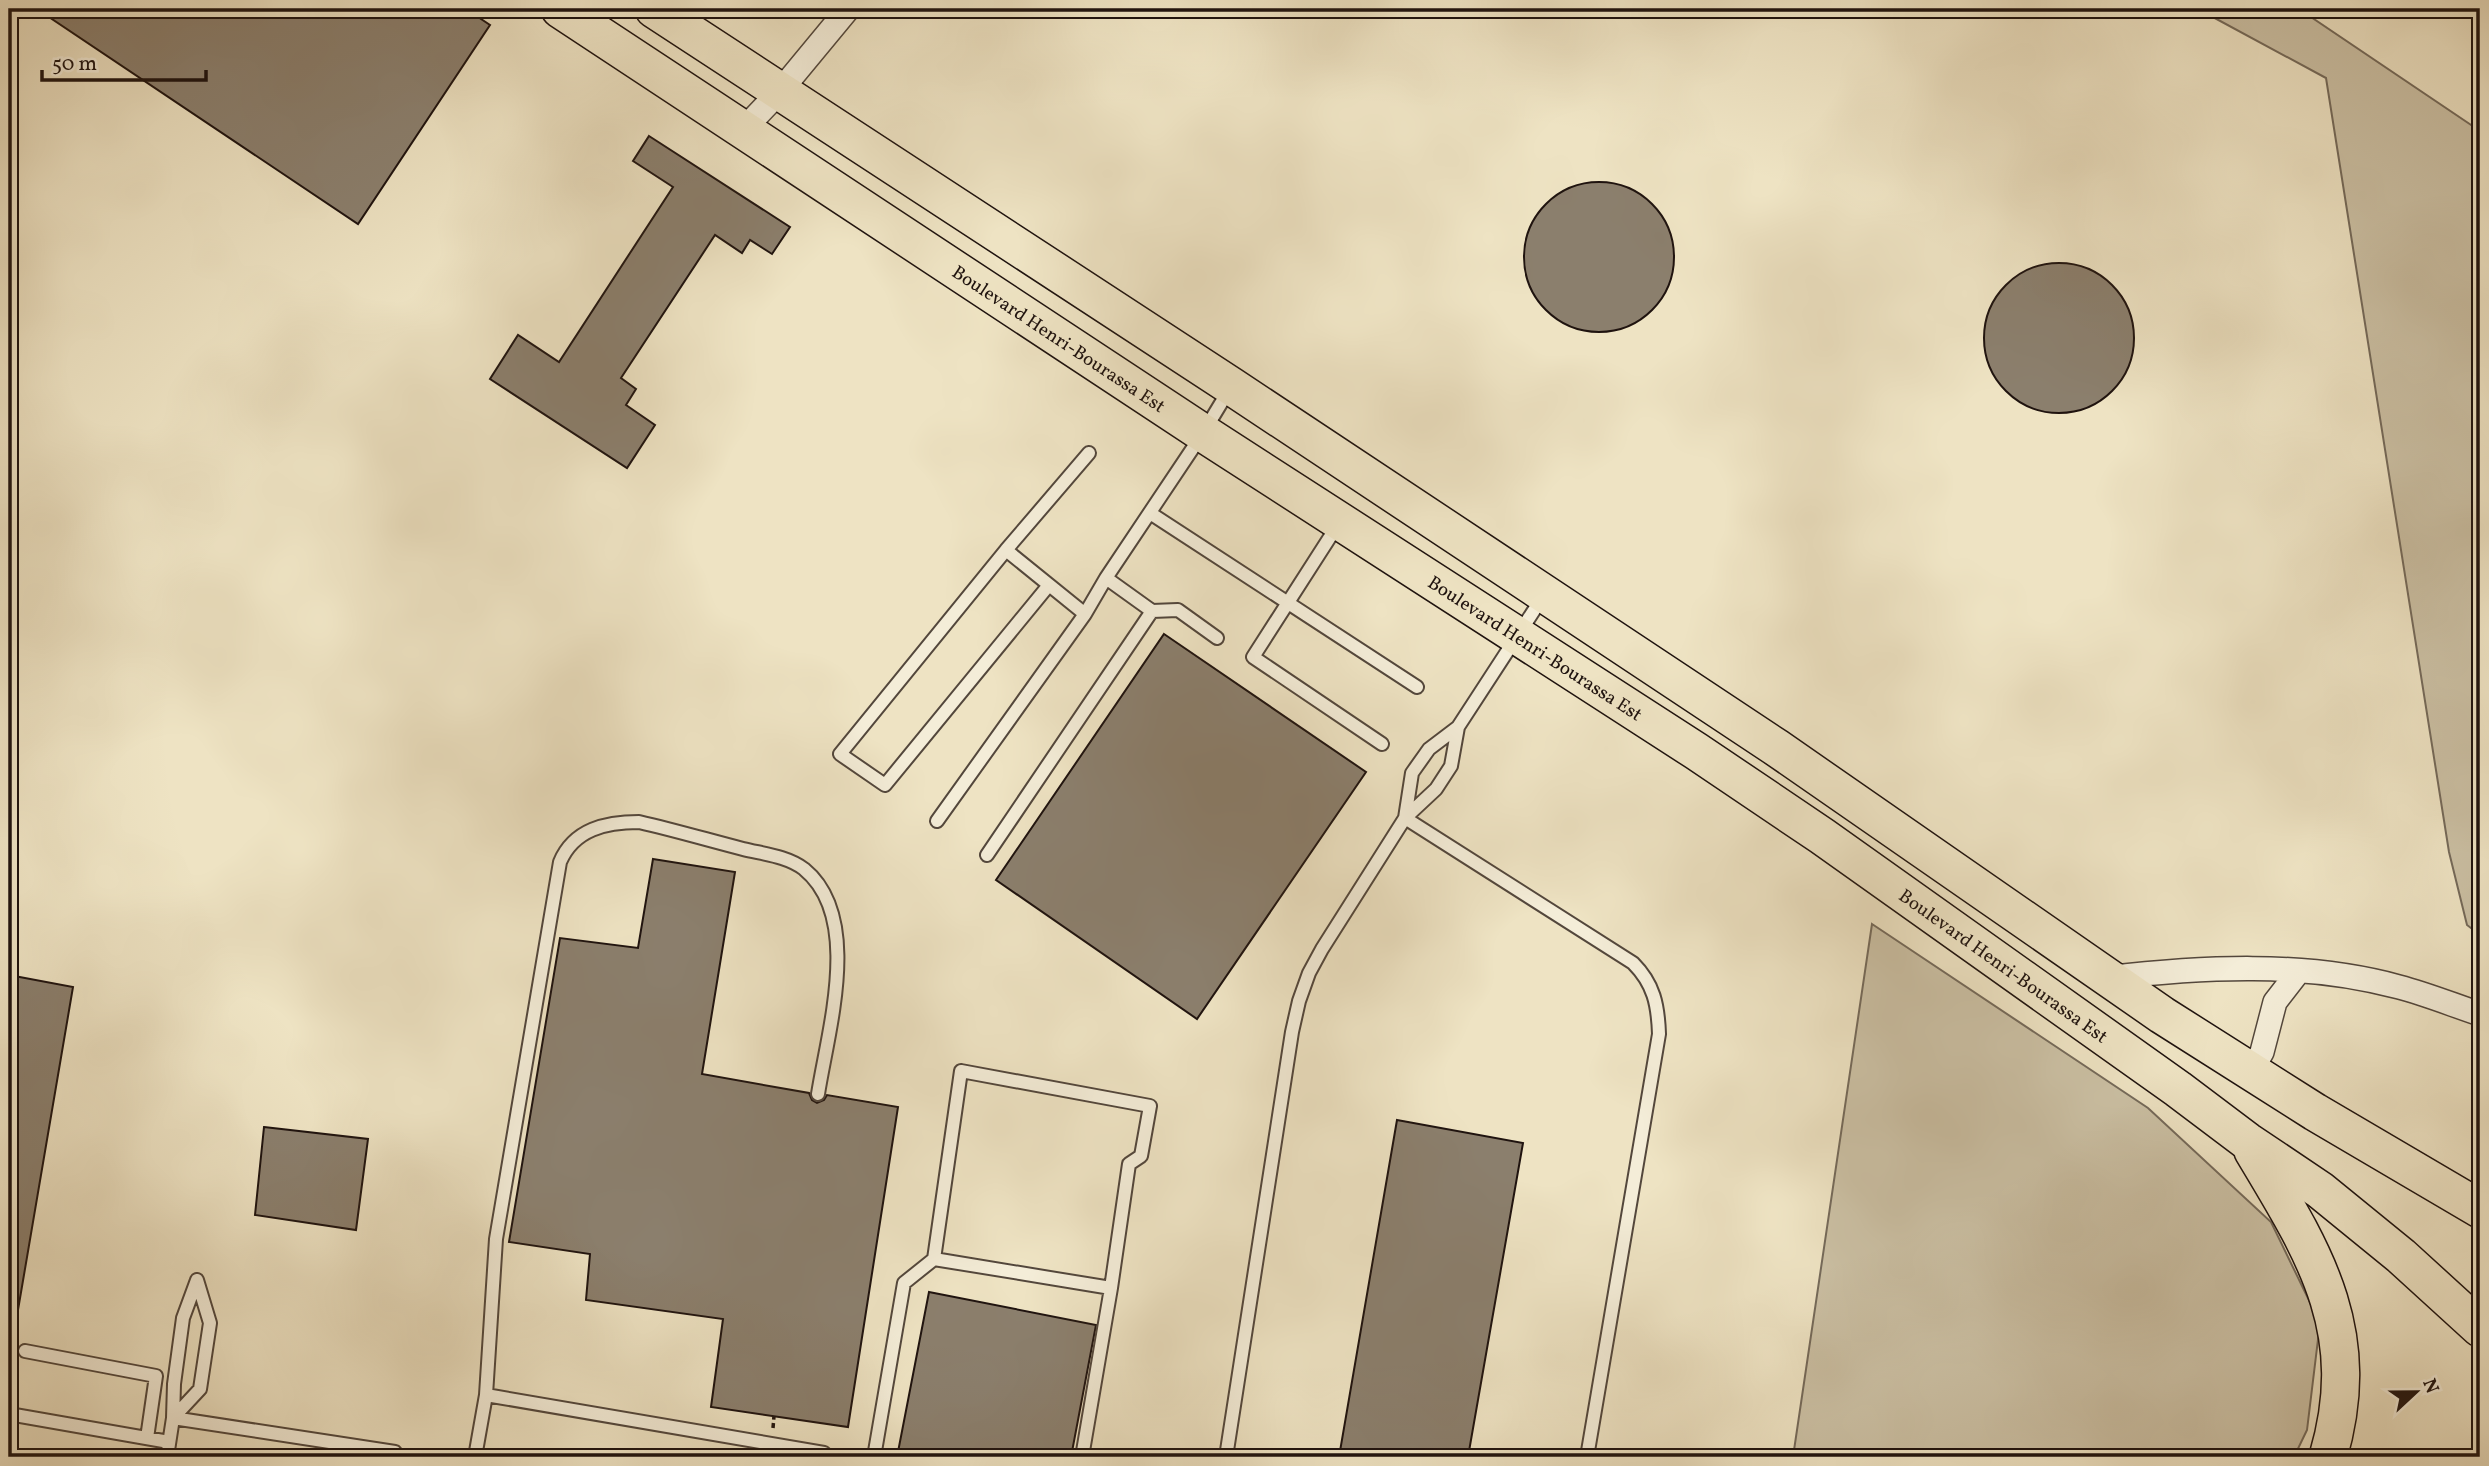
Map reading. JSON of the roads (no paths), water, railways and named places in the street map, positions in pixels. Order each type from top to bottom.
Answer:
[{"type":"main road","name":"Boulevard Henri-Bourassa Est","points":[[559,9],[1800,822],[2178,1089],[2246,1142],[2320,1190],[2401,1256],[2480,1328]]},
{"type":"main road","points":[[654,9],[1231,386],[1777,748],[2106,978],[2252,1072],[2480,1209]]},
{"type":"main road","points":[[2178,1089],[2252,1072]]},
{"type":"main road","points":[[2246,1142],[2307,1242],[2333,1309],[2340,1360],[2340,1387],[2335,1432],[2328,1457]]},
{"type":"street","points":[[743,130],[781,90],[848,9]]},
{"type":"street","points":[[2106,978],[2157,972],[2260,969],[2299,971],[2382,983],[2480,1014]]},
{"type":"street","points":[[2252,1072],[2262,1052],[2275,1002],[2299,971]]},
{"type":"lane","points":[[937,821],[1085,614],[1231,386]]},
{"type":"lane","points":[[1049,585],[885,785],[839,754],[1089,453]]},
{"type":"lane","points":[[1150,513],[1417,687]]},
{"type":"lane","points":[[1340,521],[1253,657],[1381,744]]},
{"type":"lane","points":[[1006,550],[1085,614]]},
{"type":"lane","points":[[1106,578],[1152,611],[1178,610],[1217,638]]},
{"type":"lane","points":[[1405,818],[1412,773],[1429,749],[1458,727],[1544,594]]},
{"type":"lane","points":[[987,855],[1152,611]]},
{"type":"lane","points":[[1226,1457],[1299,1001],[1309,973],[1322,949],[1405,818],[1436,789],[1451,765],[1458,727]]},
{"type":"lane","points":[[1405,818],[1633,963],[1654,992],[1659,1012],[1659,1034],[1587,1457]]},
{"type":"lane","points":[[475,1457],[486,1395],[496,1239],[560,862],[571,843],[595,829],[624,822],[639,822],[777,856],[803,869],[822,891],[830,907],[837,947],[835,991],[818,1094]]},
{"type":"lane","points":[[874,1457],[904,1283],[934,1259],[961,1071],[1150,1106],[1141,1156],[1129,1164],[1082,1457]]},
{"type":"lane","points":[[934,1259],[1111,1288]]},
{"type":"lane","points":[[167,1457],[183,1318],[197,1280],[210,1323],[200,1389],[173,1418]]},
{"type":"lane","points":[[25,1351],[174,1380]]},
{"type":"lane","points":[[147,1437],[156,1376]]},
{"type":"lane","points":[[486,1395],[824,1453],[824,1457]]},
{"type":"lane","points":[[9,1414],[169,1442]]},
{"type":"lane","points":[[173,1418],[395,1452]]}]
